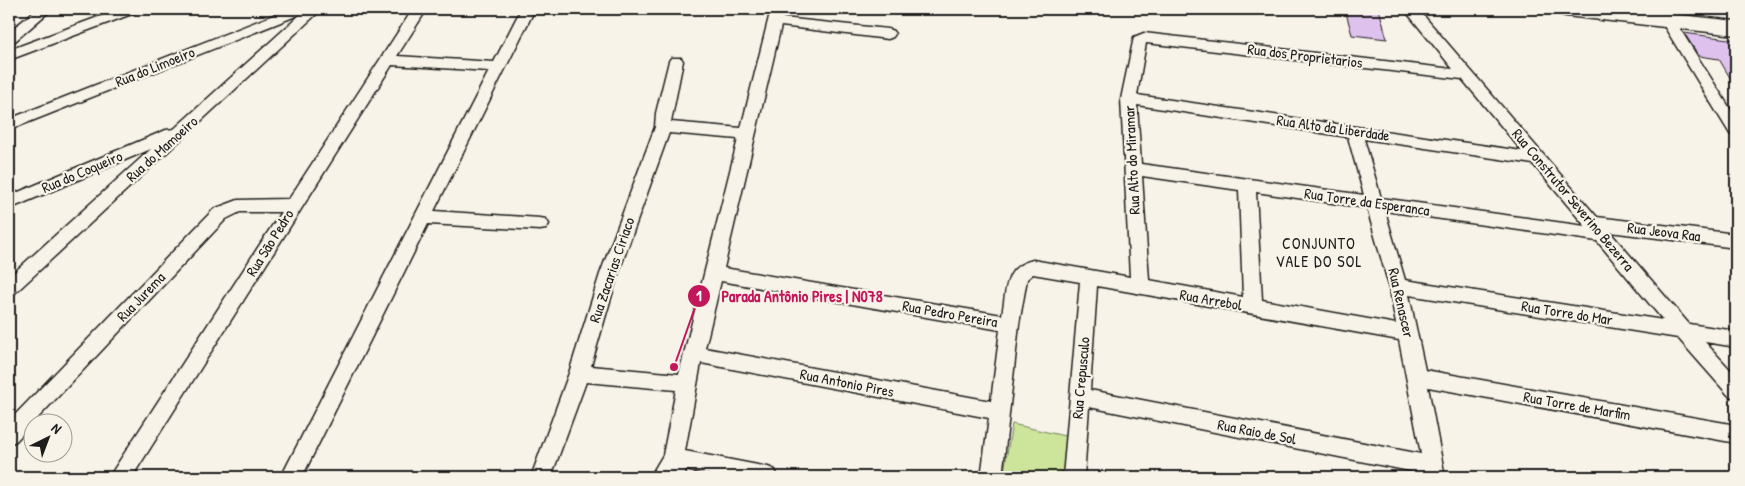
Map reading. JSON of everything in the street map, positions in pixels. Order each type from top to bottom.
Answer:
[{"type":"main road","points":[[1566,9],[1669,15],[1736,16]]},
{"type":"main road","points":[[1669,15],[1736,28]]},
{"type":"street","points":[[9,39],[45,9]]},
{"type":"street","points":[[9,55],[132,9]]},
{"type":"street","name":"Rua do Limoeiro","points":[[9,125],[301,9]]},
{"type":"street","name":"Rua do Mamoeiro","points":[[9,288],[315,9]]},
{"type":"street","name":"Rua São Pedro","points":[[120,477],[420,9]]},
{"type":"street","points":[[291,477],[528,9]]},
{"type":"street","name":"Rua Construtor Severino Bezerra","points":[[1411,9],[1736,390]]},
{"type":"street","points":[[674,468],[687,383],[776,15],[888,34]]},
{"type":"street","points":[[1669,15],[1736,130]]},
{"type":"street","name":"Rua dos Proprietarios","points":[[1144,38],[1466,75]]},
{"type":"street","name":"Rua Alto do Miramar","points":[[1140,287],[1129,99],[1138,42],[1144,38]]},
{"type":"street","points":[[387,60],[500,67]]},
{"type":"street","name":"Rua Zacarias Ciriaco","points":[[541,477],[579,373],[609,274],[663,127],[664,113],[676,61]]},
{"type":"street","name":"Rua Alto da Liberdade","points":[[1129,99],[1537,159]]},
{"type":"street","points":[[663,127],[747,134]]},
{"type":"street","name":"Rua do Coqueiro","points":[[9,204],[184,129]]},
{"type":"street","name":"Rua Renascer","points":[[1354,131],[1376,203],[1398,286],[1418,377],[1435,472]]},
{"type":"street","name":"Rua Torre da Esperanca","points":[[1132,169],[1376,203],[1598,229]]},
{"type":"street","points":[[1247,186],[1253,307]]},
{"type":"street","name":"Rua Jurema","points":[[9,435],[220,214],[238,206],[294,205]]},
{"type":"street","points":[[424,217],[540,224]]},
{"type":"street","name":"Rua Jeova Raa","points":[[1598,229],[1736,241]]},
{"type":"street","name":"Rua Arrebol","points":[[1010,324],[1018,277],[1026,269],[1033,267],[1408,334]]},
{"type":"street","name":"Rua Pedro Pereira","points":[[713,273],[1010,324]]},
{"type":"street","name":"Rua Crepusculo","points":[[1074,477],[1089,278]]},
{"type":"street","name":"Rua Torre do Mar","points":[[1398,286],[1736,339]]},
{"type":"street","points":[[992,477],[1010,324]]},
{"type":"street","name":"Rua Antonio Pires","points":[[695,354],[1000,411]]},
{"type":"street","points":[[579,373],[687,383]]},
{"type":"street","name":"Rua Torre de Marfim","points":[[1418,377],[1736,434]]},
{"type":"street","name":"Rua Raio de Sol","points":[[1080,397],[1435,472]]},
{"type":"street","points":[[660,477],[674,468],[768,477]]},
{"type":"green space","points":[[1012,424],[1069,437],[1064,477],[1003,477]]},
{"type":"building","points":[[1345,9],[1379,9],[1387,39],[1352,35]]},
{"type":"building","points":[[1684,33],[1736,40],[1736,88],[1719,59],[1699,56]]},
{"type":"place","name":"Parada Antônio Pires | N078","points":[[674,367]]},
{"type":"district","name":"CONJUNTO VALE DO SOL","points":[[1319,252]]}]
